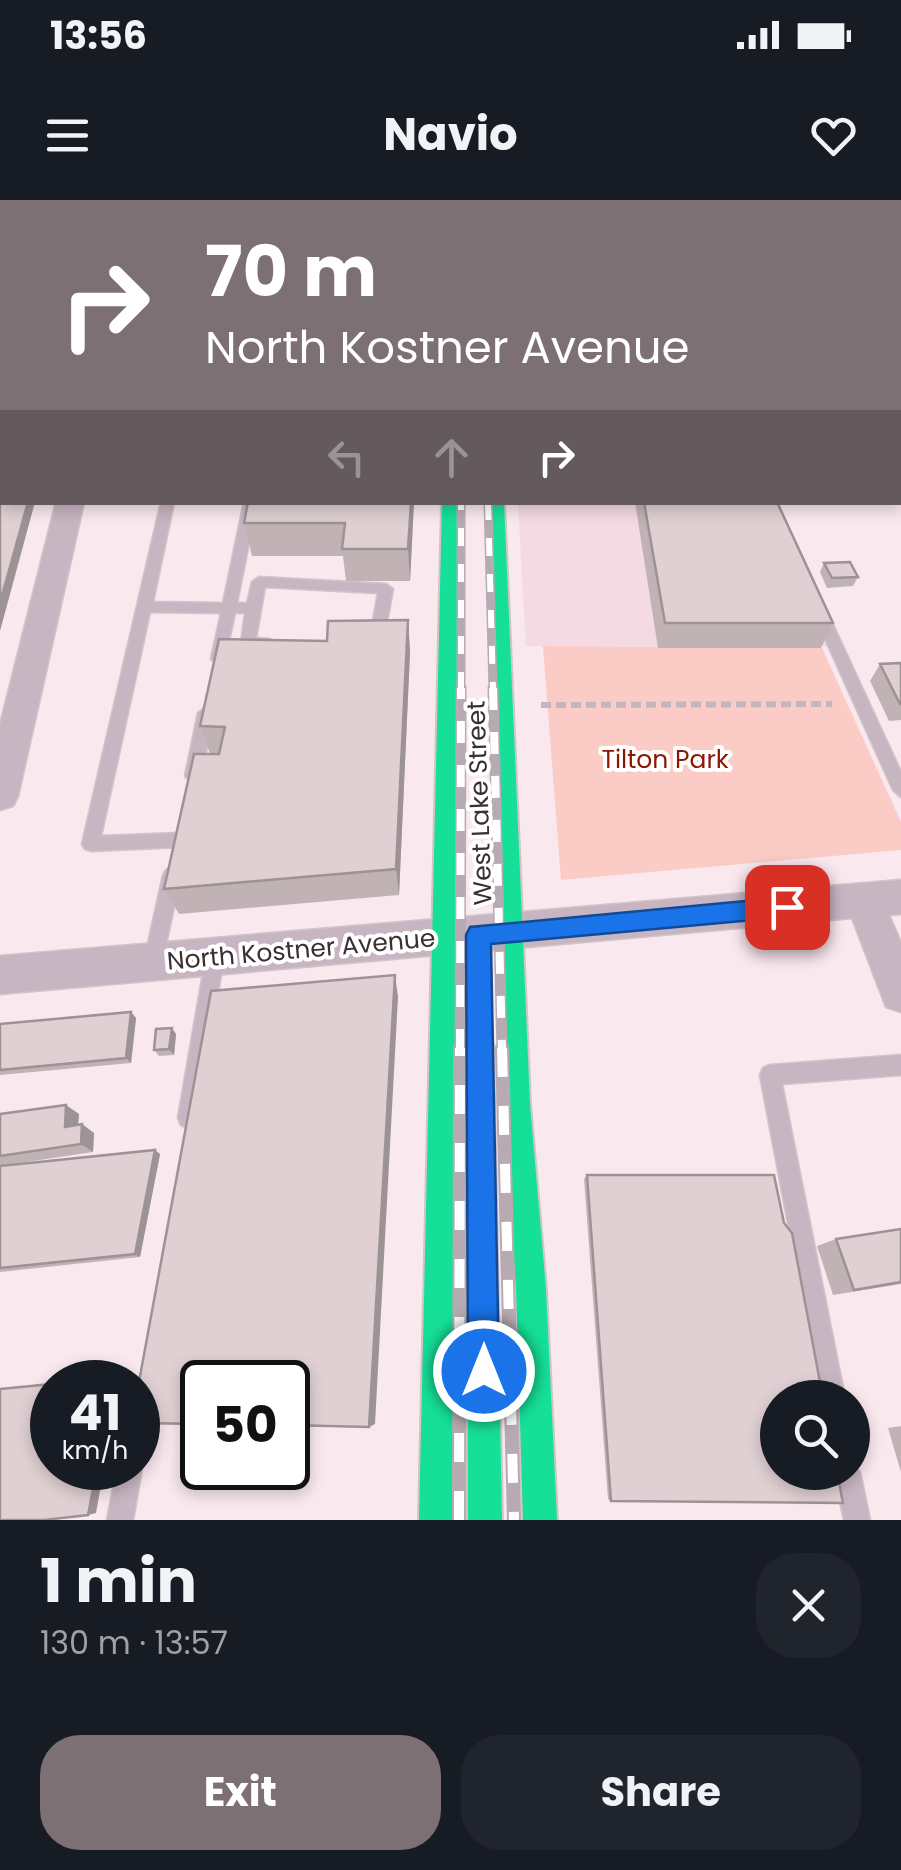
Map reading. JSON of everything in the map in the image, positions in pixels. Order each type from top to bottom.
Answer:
[{"type":"main road","name":"West Lake Street","points":[[450,505],[478,934],[540,1520]]},
{"type":"main road","points":[[474,505],[475,562]]},
{"type":"main road","name":"West Lake Street","points":[[436,1520],[478,934],[496,505]]},
{"type":"main road","points":[[480,1020],[485,1520]]},
{"type":"street","points":[[0,796],[69,505]]},
{"type":"street","points":[[883,898],[901,994]]},
{"type":"street","name":"North Kostner Avenue","points":[[0,975],[883,898]]},
{"type":"lane","points":[[167,505],[92,844],[180,840]]},
{"type":"lane","points":[[212,686],[249,505]]},
{"type":"lane","points":[[285,643],[248,643],[260,582],[386,589],[376,643],[358,643]]},
{"type":"lane","points":[[812,593],[901,790]]},
{"type":"lane","points":[[145,607],[253,608]]},
{"type":"lane","points":[[188,801],[208,705]]},
{"type":"lane","points":[[154,962],[184,821]]},
{"type":"lane","points":[[184,1143],[216,956]]},
{"type":"lane","points":[[829,1380],[770,1076],[901,1065]]},
{"type":"lane","points":[[120,1520],[125,1490]]},
{"type":"lane","points":[[851,1490],[857,1520]]},
{"type":"path","points":[[540,705],[832,704]]},
{"type":"shaded area","points":[[518,505],[771,505],[837,647],[526,646]]},
{"type":"green space","name":"Tilton Park","points":[[543,646],[822,648],[901,822],[901,850],[561,880]]},
{"type":"building","points":[[0,505],[27,505],[0,603]]},
{"type":"building","points":[[247,505],[411,505],[408,549],[342,549],[345,523],[244,523]]},
{"type":"building","points":[[645,505],[778,505],[833,623],[665,623]]},
{"type":"building","points":[[850,562],[858,577],[832,578],[824,563]]},
{"type":"building","points":[[408,620],[396,869],[164,889],[194,754],[219,754],[225,727],[200,726],[219,639],[327,641],[328,621]]},
{"type":"building","points":[[901,663],[901,704],[900,704],[880,664]]},
{"type":"building","points":[[395,975],[369,1427],[310,1426],[310,1360],[180,1360],[180,1424],[160,1423],[160,1360],[143,1360],[211,991]]},
{"type":"building","points":[[131,1012],[126,1058],[0,1070],[0,1024]]},
{"type":"building","points":[[172,1028],[169,1049],[154,1050],[156,1029]]},
{"type":"building","points":[[66,1105],[65,1127],[82,1124],[81,1144],[0,1156],[0,1114]]},
{"type":"building","points":[[155,1150],[135,1254],[0,1268],[0,1166]]},
{"type":"building","points":[[587,1175],[774,1175],[784,1223],[792,1233],[820,1380],[760,1380],[760,1490],[840,1490],[843,1503],[611,1501]]},
{"type":"building","points":[[901,1229],[901,1282],[854,1290],[836,1239]]},
{"type":"building","points":[[30,1386],[30,1490],[93,1490],[88,1515],[0,1520],[0,1389]]},
{"type":"railway","points":[[461,505],[461,688]]},
{"type":"railway","points":[[488,505],[493,690]]},
{"type":"railway","points":[[460,1051],[461,688]]},
{"type":"railway","points":[[493,688],[502,1051]]},
{"type":"railway","points":[[459,1520],[460,1048]]},
{"type":"railway","points":[[502,1048],[514,1520]]},
{"type":"traffic: fast","points":[[436,1520],[450,505]]},
{"type":"traffic: fast","points":[[496,505],[517,1104],[531,1289],[540,1520]]},
{"type":"traffic: fast","points":[[480,1044],[485,1520]]},
{"type":"route","points":[[484,1371],[478,935],[787,907]]}]
